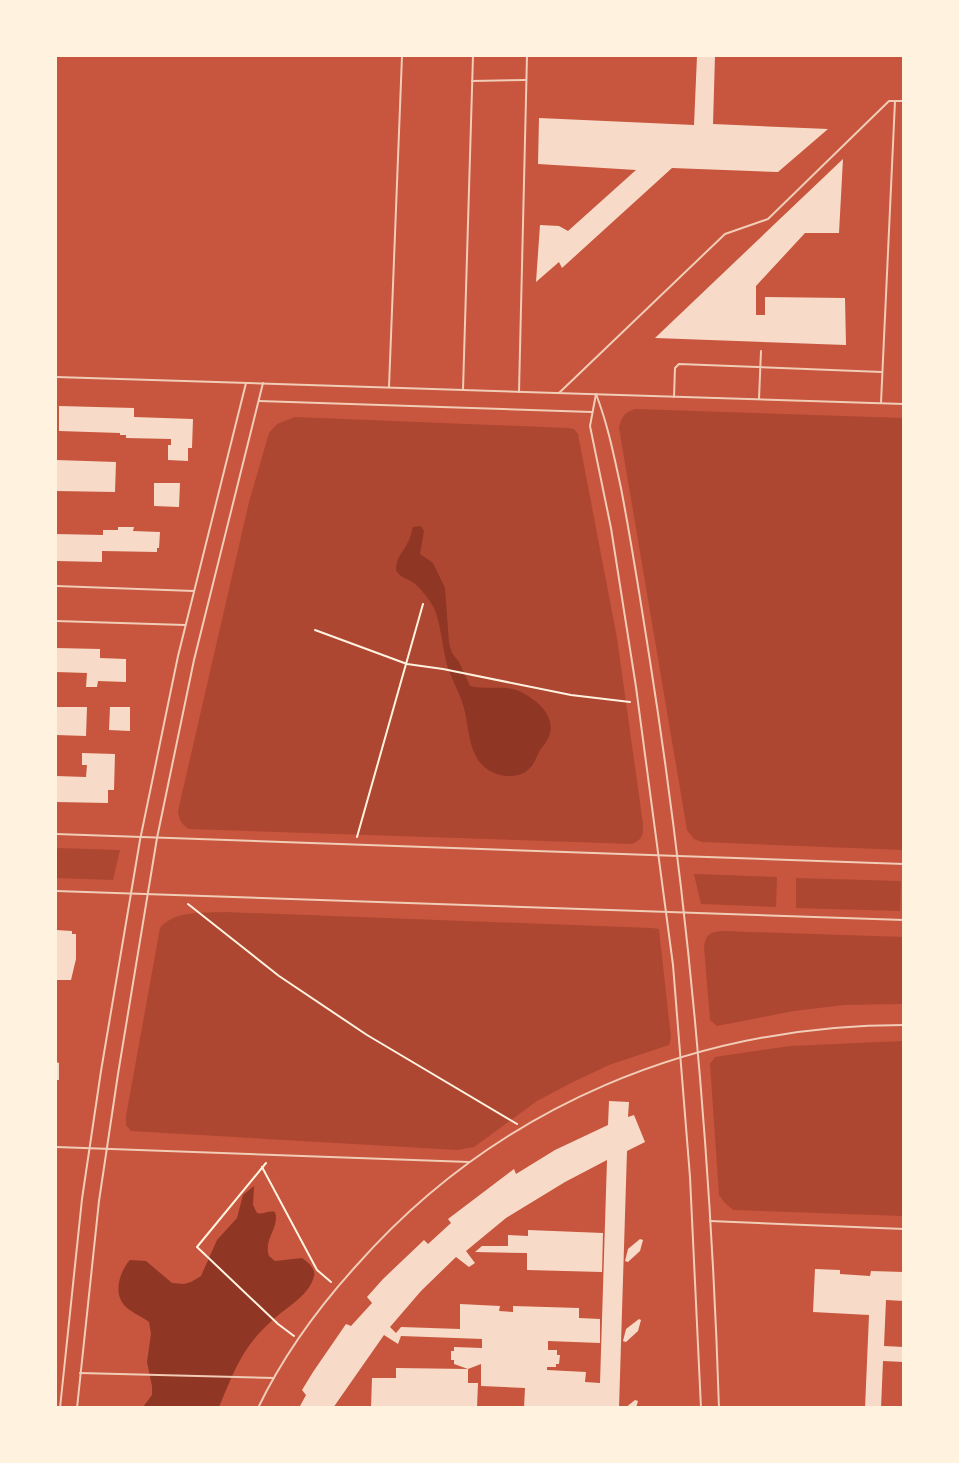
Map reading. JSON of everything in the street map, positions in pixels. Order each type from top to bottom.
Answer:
[{"type":"lane","points":[[389,387],[402,56]]},
{"type":"lane","points":[[463,390],[473,56]]},
{"type":"lane","points":[[519,392],[527,56]]},
{"type":"lane","points":[[472,81],[526,80]]},
{"type":"lane","points":[[558,393],[725,234],[768,219],[889,101],[903,101]]},
{"type":"lane","points":[[881,404],[895,101]]},
{"type":"lane","points":[[759,399],[761,351]]},
{"type":"lane","points":[[674,397],[675,368],[679,364],[883,372]]},
{"type":"lane","points":[[56,377],[903,404]]},
{"type":"lane","points":[[60,1407],[90,1148],[140,837],[185,625],[246,383]]},
{"type":"lane","points":[[77,1407],[107,1149],[157,838],[194,660],[263,383]]},
{"type":"lane","points":[[597,394],[590,426],[611,528],[639,703],[666,912],[681,1056],[690,1177],[701,1407]]},
{"type":"lane","points":[[597,394],[608,423],[628,525],[654,684],[684,913],[699,1051],[719,1407]]},
{"type":"lane","points":[[259,400],[593,412]]},
{"type":"lane","points":[[56,586],[194,591]]},
{"type":"lane","points":[[56,621],[185,625]]},
{"type":"lane","points":[[56,834],[903,864]]},
{"type":"lane","points":[[56,891],[903,920]]},
{"type":"lane","points":[[258,1407],[298,1340],[338,1287],[394,1225],[469,1162],[522,1127],[597,1088],[699,1051],[765,1035],[801,1030],[836,1026],[903,1025]]},
{"type":"lane","points":[[56,1147],[469,1162]]},
{"type":"lane","points":[[710,1221],[903,1229]]},
{"type":"lane","points":[[80,1373],[274,1378]]},
{"type":"path","points":[[354,845],[423,604]]},
{"type":"path","points":[[315,630],[407,664],[571,695],[639,703]]},
{"type":"path","points":[[177,895],[279,976],[367,1035],[522,1127]]},
{"type":"path","points":[[272,1155],[197,1247],[298,1340]]},
{"type":"path","points":[[262,1167],[317,1270],[338,1287]]},
{"type":"shaded area","points":[[635,409],[903,418],[903,850],[702,842],[694,839],[687,830],[619,428],[624,416]]},
{"type":"shaded area","points":[[295,417],[574,429],[578,434],[617,638],[643,824],[642,834],[638,840],[632,844],[189,829],[182,823],[178,811],[249,502],[269,433],[277,424]]},
{"type":"shaded area","points":[[421,526],[424,531],[420,554],[433,563],[445,588],[449,643],[470,686],[514,689],[538,703],[548,715],[551,729],[548,738],[532,766],[522,774],[507,776],[497,774],[484,767],[478,760],[471,744],[462,702],[448,667],[434,608],[417,585],[396,570],[398,558],[409,540],[413,527]]},
{"type":"shaded area","points":[[56,848],[120,850],[113,880],[56,878]]},
{"type":"shaded area","points":[[694,874],[777,877],[776,907],[701,904]]},
{"type":"shaded area","points":[[796,878],[901,881],[900,911],[796,908]]},
{"type":"shaded area","points":[[225,912],[659,929],[671,1038],[669,1045],[609,1065],[571,1083],[537,1101],[474,1147],[457,1150],[131,1131],[126,1125],[126,1116],[160,928],[166,922],[181,915]]},
{"type":"shaded area","points":[[722,931],[903,937],[903,1004],[844,1005],[794,1011],[717,1026],[710,1020],[704,947],[709,935]]},
{"type":"shaded area","points":[[903,1041],[903,1216],[733,1210],[725,1203],[719,1195],[710,1064],[715,1057],[790,1046]]},
{"type":"shaded area","points":[[254,1186],[253,1205],[257,1213],[275,1212],[275,1223],[268,1244],[269,1256],[275,1261],[302,1258],[313,1268],[312,1282],[304,1294],[255,1338],[235,1369],[219,1407],[143,1407],[152,1395],[147,1362],[151,1334],[149,1322],[129,1310],[121,1300],[118,1288],[123,1270],[130,1260],[146,1261],[172,1283],[184,1284],[201,1276],[217,1240],[237,1218],[243,1195]]},
{"type":"building","points":[[697,56],[715,56],[713,124],[828,129],[778,172],[672,168],[562,268],[559,262],[536,282],[540,225],[559,226],[568,231],[636,170],[538,164],[539,118],[694,125]]},
{"type":"building","points":[[843,159],[839,233],[805,233],[756,286],[756,315],[765,315],[765,297],[845,298],[846,345],[655,338]]},
{"type":"building","points":[[59,406],[134,408],[134,417],[193,419],[192,448],[188,448],[188,461],[168,460],[168,445],[171,445],[171,439],[126,438],[126,435],[120,435],[120,433],[59,431]]},
{"type":"building","points":[[56,460],[116,462],[115,492],[56,491]]},
{"type":"building","points":[[154,483],[180,483],[179,507],[154,506]]},
{"type":"building","points":[[118,527],[134,527],[133,531],[160,532],[157,552],[102,551],[102,562],[56,561],[56,534],[103,535],[103,530],[118,530]]},
{"type":"building","points":[[56,648],[100,649],[100,658],[126,659],[126,682],[98,681],[97,687],[86,687],[87,673],[56,672]]},
{"type":"building","points":[[56,707],[87,707],[86,736],[56,735]]},
{"type":"building","points":[[110,707],[130,707],[130,731],[109,730]]},
{"type":"building","points":[[82,753],[115,754],[114,790],[108,790],[108,803],[56,802],[56,776],[86,777],[87,765],[82,765]]},
{"type":"building","points":[[56,930],[72,931],[72,934],[76,934],[76,959],[71,980],[56,980]]},
{"type":"building","points":[[56,1062],[59,1063],[59,1080],[56,1080]]},
{"type":"building","points":[[609,1101],[629,1102],[628,1117],[634,1115],[645,1142],[627,1151],[619,1408],[524,1408],[525,1388],[481,1386],[481,1364],[468,1369],[454,1364],[454,1360],[451,1360],[451,1351],[454,1351],[454,1347],[482,1348],[482,1339],[401,1336],[398,1344],[384,1335],[333,1408],[299,1408],[306,1395],[302,1390],[346,1324],[351,1326],[372,1303],[367,1297],[424,1240],[428,1244],[451,1223],[448,1219],[514,1169],[516,1174],[555,1150],[608,1125]],"holes":[[[607,1160],[600,1383],[585,1382],[586,1372],[547,1370],[547,1367],[556,1367],[556,1364],[559,1364],[560,1355],[557,1355],[557,1350],[548,1350],[548,1341],[600,1343],[600,1319],[579,1318],[579,1308],[513,1306],[513,1312],[499,1311],[500,1306],[460,1304],[460,1329],[401,1327],[396,1333],[390,1327],[421,1291],[456,1257],[469,1267],[475,1263],[466,1251],[506,1218],[565,1182]]]},
{"type":"building","points":[[528,1230],[603,1233],[602,1272],[527,1270],[527,1253],[475,1252],[482,1246],[508,1246],[508,1235],[528,1236]]},
{"type":"building","points":[[640,1239],[643,1240],[640,1251],[628,1262],[625,1261],[628,1249]]},
{"type":"building","points":[[815,1269],[840,1270],[840,1274],[870,1276],[871,1271],[904,1272],[904,1301],[886,1300],[884,1346],[904,1347],[904,1362],[883,1361],[881,1408],[865,1408],[869,1315],[813,1312]]},
{"type":"building","points":[[639,1319],[641,1320],[638,1331],[626,1342],[623,1341],[626,1329]]},
{"type":"building","points":[[396,1368],[468,1369],[468,1383],[478,1383],[477,1408],[371,1408],[372,1378],[396,1378]]},
{"type":"building","points":[[635,1400],[638,1401],[636,1408],[625,1408]]}]
